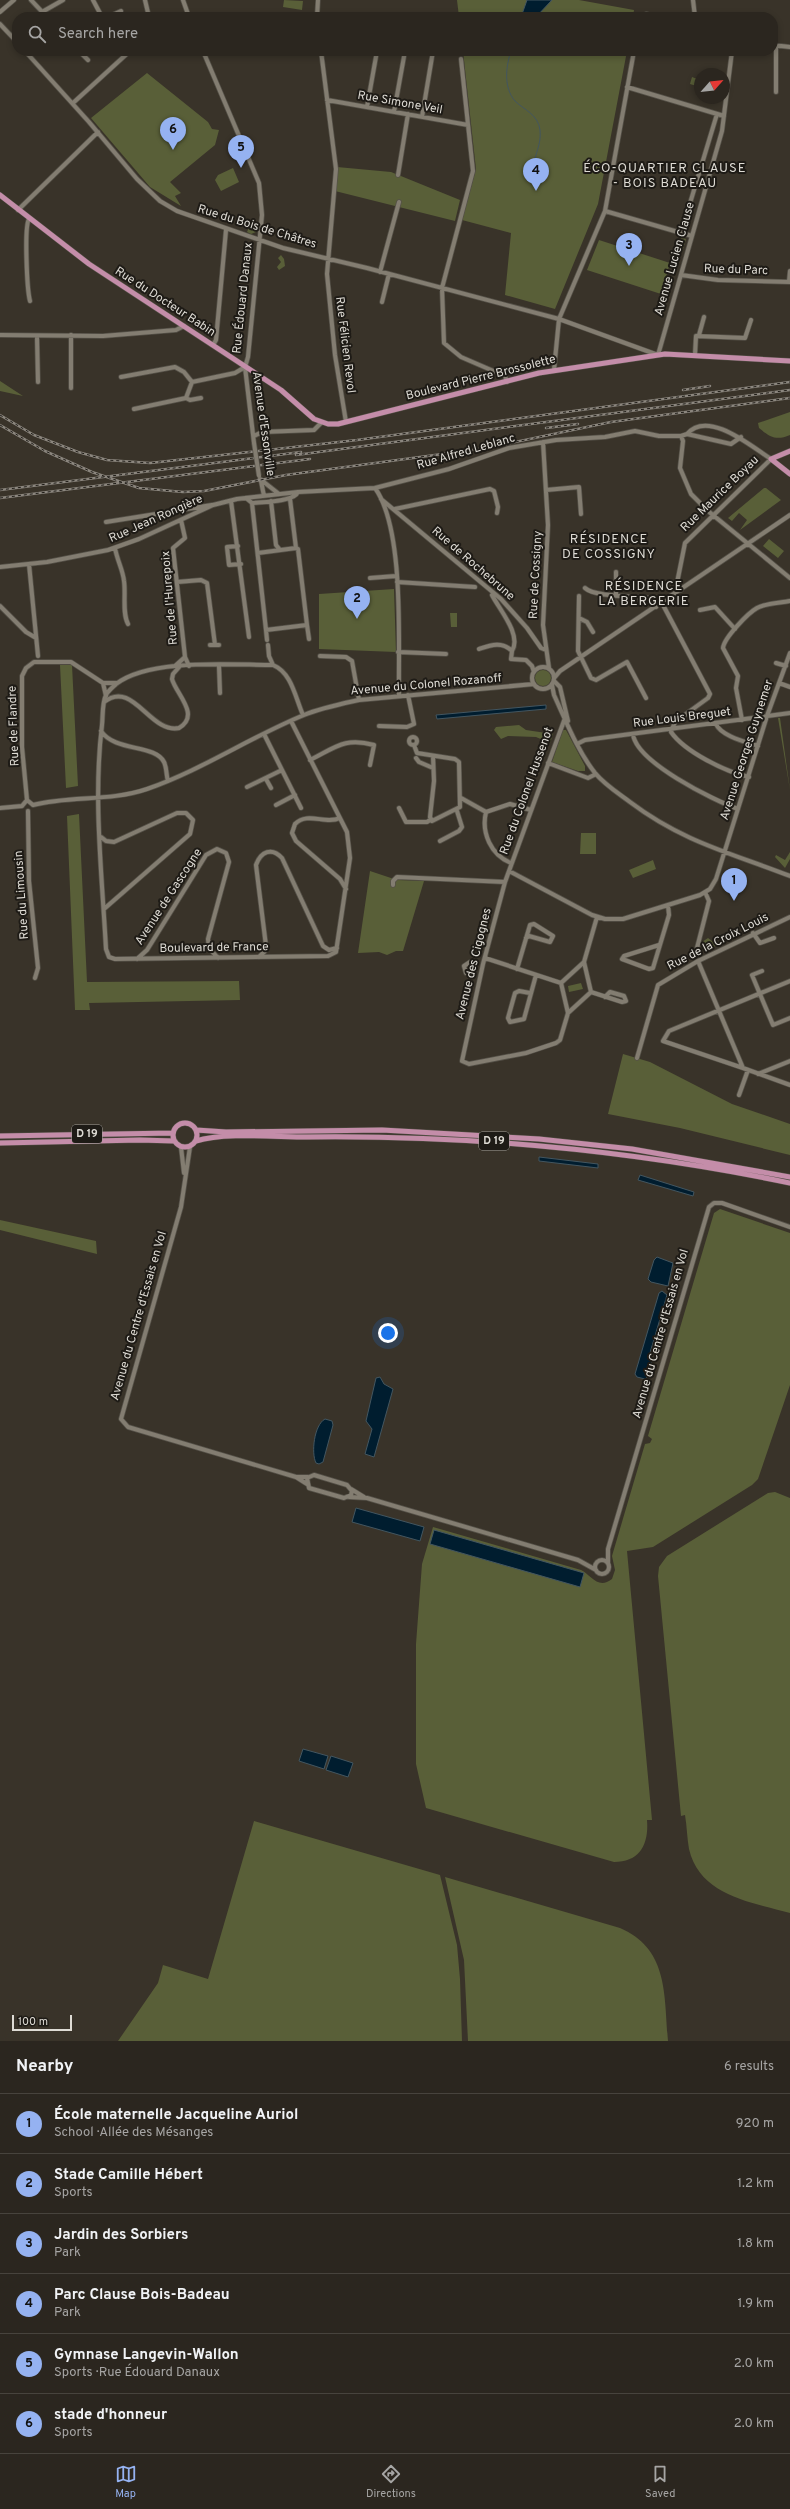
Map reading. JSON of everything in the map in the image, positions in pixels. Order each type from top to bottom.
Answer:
[{"type":"main road","name":"Rue du Docteur Babin","points":[[0,195],[89,264],[281,390],[321,422]]},
{"type":"main road","name":"Boulevard Pierre Brossolette","points":[[321,422],[332,424],[346,422],[554,370],[658,355],[695,355],[790,361]]},
{"type":"main road","points":[[790,451],[771,459],[790,474]]},
{"type":"main road","points":[[184,1123],[191,1124],[196,1130],[196,1141],[190,1147],[181,1147],[174,1141],[173,1133],[177,1126],[184,1123]]},
{"type":"main road","name":"D 19","points":[[196,1130],[226,1132],[382,1130],[491,1135],[632,1149],[790,1176]]},
{"type":"main road","name":"D 19","points":[[0,1136],[173,1133]]},
{"type":"main road","name":"D 19","points":[[196,1141],[204,1138],[233,1137],[375,1136],[493,1141],[646,1156],[790,1183]]},
{"type":"main road","name":"D 19","points":[[0,1143],[140,1140],[174,1141]]},
{"type":"street","points":[[0,12],[14,0]]},
{"type":"street","points":[[31,0],[42,12],[61,1]]},
{"type":"street","points":[[93,0],[99,12]]},
{"type":"street","points":[[145,0],[148,12]]},
{"type":"street","points":[[183,0],[187,12]]},
{"type":"street","points":[[317,12],[318,0]]},
{"type":"street","points":[[694,0],[695,12]]},
{"type":"street","points":[[0,24],[12,37]]},
{"type":"street","points":[[778,46],[790,47]]},
{"type":"street","name":"Rue du Bois de Châtres","points":[[30,56],[98,132],[137,180],[160,201],[186,216],[283,248],[389,274],[559,319],[658,355]]},
{"type":"street","points":[[84,56],[88,60]]},
{"type":"street","points":[[73,104],[125,56]]},
{"type":"street","name":"Rue Édouard Danaux","points":[[205,56],[259,184],[262,206],[248,357],[245,367]]},
{"type":"street","name":"Rue Félicien Revol","points":[[322,56],[336,169],[327,270],[335,355],[346,422]]},
{"type":"street","points":[[367,107],[376,56]]},
{"type":"street","points":[[394,112],[404,56]]},
{"type":"street","points":[[422,117],[432,56]]},
{"type":"street","points":[[554,370],[559,319],[605,211],[633,56]]},
{"type":"street","name":"Avenue Lucien Clause","points":[[658,355],[724,116],[731,56]]},
{"type":"street","points":[[774,56],[776,92]]},
{"type":"street","points":[[461,59],[473,171],[442,288],[444,343],[461,357],[505,376],[507,382]]},
{"type":"street","points":[[627,87],[724,116]]},
{"type":"street","name":"Rue Simone Veil","points":[[327,100],[468,125]]},
{"type":"street","points":[[398,175],[408,114]]},
{"type":"street","points":[[681,233],[717,114]]},
{"type":"street","points":[[18,210],[98,132]]},
{"type":"street","points":[[380,272],[399,202]]},
{"type":"street","points":[[605,211],[692,236]]},
{"type":"street","points":[[29,218],[26,226],[30,301]]},
{"type":"street","points":[[213,345],[216,340],[226,230]]},
{"type":"street","points":[[789,282],[790,271]]},
{"type":"street","points":[[382,302],[389,274]]},
{"type":"street","name":"Rue du Parc","points":[[681,275],[718,280],[789,282]]},
{"type":"street","points":[[695,355],[696,337],[700,335],[704,317]]},
{"type":"street","points":[[700,335],[745,338],[751,320]]},
{"type":"street","points":[[0,335],[70,336],[125,334],[176,330],[184,326]]},
{"type":"street","points":[[37,336],[38,382]]},
{"type":"street","points":[[70,336],[71,388]]},
{"type":"street","points":[[121,377],[175,367],[184,372],[192,382]]},
{"type":"street","points":[[192,382],[235,373],[245,367]]},
{"type":"street","name":"Avenue d'Essonville","points":[[245,367],[254,443],[262,484],[262,496]]},
{"type":"street","points":[[186,398],[192,382]]},
{"type":"street","points":[[134,409],[186,398],[190,400],[201,398]]},
{"type":"street","points":[[254,436],[262,432],[314,430],[321,422]]},
{"type":"street","name":"Rue Alfred Leblanc","points":[[272,495],[298,492],[375,488],[449,469],[495,452],[543,442],[605,437],[635,431],[660,436],[681,436],[687,434],[695,427],[701,426],[731,432],[741,437],[771,459]]},
{"type":"street","points":[[687,434],[731,444],[741,437]]},
{"type":"street","points":[[681,436],[683,441],[680,462],[685,482],[693,496],[713,515],[790,578]]},
{"type":"street","name":"Rue de Cossigny","points":[[543,442],[548,525],[543,611],[547,662],[549,668]]},
{"type":"street","name":"Rue Maurice Boyau","points":[[680,590],[677,584],[685,543],[771,459]]},
{"type":"street","points":[[260,477],[280,494]]},
{"type":"street","points":[[546,490],[579,487],[581,514]]},
{"type":"street","points":[[375,488],[381,498],[391,530],[397,582],[399,696]]},
{"type":"street","points":[[395,509],[490,489],[494,491],[498,507],[497,513]]},
{"type":"street","points":[[252,503],[290,499],[295,497],[298,492]]},
{"type":"street","name":"Rue Jean Rongière","points":[[0,567],[73,558],[115,548],[211,506],[231,500],[272,495]]},
{"type":"street","points":[[246,498],[252,503],[267,640]]},
{"type":"street","name":"Rue de Rochebrune","points":[[381,498],[501,599],[527,628],[540,648],[546,650]]},
{"type":"street","points":[[290,499],[309,639]]},
{"type":"street","points":[[231,500],[241,564],[249,636]]},
{"type":"street","points":[[271,501],[276,545],[274,551]]},
{"type":"street","points":[[106,522],[204,504],[211,506]]},
{"type":"street","points":[[546,689],[552,685],[560,671],[790,515]]},
{"type":"street","name":"Rue de l'Hurepoix","points":[[181,520],[185,538],[173,548],[185,657],[189,666]]},
{"type":"street","points":[[276,545],[280,550]]},
{"type":"street","points":[[238,546],[227,547],[229,565],[241,564]]},
{"type":"street","points":[[115,548],[117,561],[124,576],[125,614],[128,624]]},
{"type":"street","points":[[258,553],[296,548]]},
{"type":"street","points":[[29,564],[38,656]]},
{"type":"street","points":[[616,572],[616,594]]},
{"type":"street","points":[[370,578],[396,576]]},
{"type":"street","points":[[177,582],[201,580],[207,583],[215,645]]},
{"type":"street","points":[[397,582],[475,587]]},
{"type":"street","points":[[585,588],[590,592],[602,595],[616,594],[650,598],[656,607]]},
{"type":"street","points":[[492,594],[513,635],[514,646],[511,659],[526,660],[532,666],[534,672]]},
{"type":"street","points":[[579,596],[578,651],[595,680],[627,662],[646,698]]},
{"type":"street","points":[[742,720],[737,692],[738,676],[723,648],[735,629],[756,608],[790,601]]},
{"type":"street","points":[[662,603],[710,694],[708,698],[675,722],[671,730],[673,734],[702,757],[749,777]]},
{"type":"street","points":[[0,606],[26,632],[36,638]]},
{"type":"street","points":[[700,610],[715,607],[735,629]]},
{"type":"street","points":[[579,618],[587,622],[594,632]]},
{"type":"street","points":[[266,630],[307,625]]},
{"type":"street","points":[[268,645],[269,656],[273,665],[281,668],[288,676],[303,715]]},
{"type":"street","points":[[479,649],[499,645],[505,646],[512,651]]},
{"type":"street","points":[[398,652],[446,654]]},
{"type":"street","name":"Avenue Georges Guynemer","points":[[705,892],[716,879],[767,716],[790,653]]},
{"type":"street","points":[[260,665],[269,656]]},
{"type":"street","points":[[320,656],[346,657],[352,661],[359,700]]},
{"type":"street","name":"Rue de l'Hurepoix","points":[[178,666],[185,657]]},
{"type":"street","points":[[547,662],[534,672],[532,679],[534,684],[539,688],[546,689],[554,695]]},
{"type":"street","name":"Rue de Flandre","points":[[27,800],[22,747],[22,676],[30,664],[74,663],[104,686]]},
{"type":"street","points":[[776,663],[786,666]]},
{"type":"street","name":"Boulevard de France","points":[[273,665],[178,666],[139,672],[117,683],[106,696],[101,731],[99,798],[107,955],[113,959],[328,956],[334,953],[337,948]]},
{"type":"street","points":[[104,702],[115,695],[123,696],[166,726],[179,728],[185,723],[188,713],[172,679],[178,666]]},
{"type":"street","points":[[219,666],[220,693]]},
{"type":"street","points":[[532,666],[549,668],[553,671],[560,671]]},
{"type":"street","points":[[553,671],[555,679],[560,687],[570,728]]},
{"type":"street","name":"Avenue du Colonel Rozanoff","points":[[527,683],[532,679]]},
{"type":"street","points":[[104,686],[117,683]]},
{"type":"street","name":"Avenue du Colonel Rozanoff","points":[[33,805],[131,793],[168,781],[303,715],[359,700],[408,695],[501,689],[527,683],[534,684]]},
{"type":"street","points":[[779,683],[790,687]]},
{"type":"street","points":[[552,685],[554,695],[577,744],[596,774],[610,788],[651,818],[677,833],[724,854],[790,876]]},
{"type":"street","name":"Boulevard de France","points":[[104,686],[106,696]]},
{"type":"street","points":[[379,726],[407,727],[414,724],[408,695]]},
{"type":"street","name":"Rue Louis Breguet","points":[[577,744],[585,740],[671,730],[790,713]]},
{"type":"street","name":"Rue du Colonel Hussenot","points":[[508,871],[565,718]]},
{"type":"street","points":[[258,957],[266,946],[256,865],[262,854],[268,851],[277,854],[282,858],[323,946],[329,950],[337,948],[346,889],[350,858],[347,832],[290,721]]},
{"type":"street","points":[[716,724],[720,729],[732,736],[758,746]]},
{"type":"street","points":[[101,731],[110,741],[160,757],[165,765],[168,781]]},
{"type":"street","points":[[264,734],[302,808]]},
{"type":"street","points":[[633,734],[638,745],[654,762],[684,784],[738,809]]},
{"type":"street","points":[[310,760],[344,743],[356,741],[374,745],[370,765]]},
{"type":"street","points":[[399,808],[406,822],[427,822],[430,820],[435,821],[457,811],[460,807],[461,798],[458,761],[417,752],[414,745]]},
{"type":"street","points":[[430,820],[433,756]]},
{"type":"street","points":[[416,758],[419,762],[433,768]]},
{"type":"street","points":[[548,763],[588,778],[596,774]]},
{"type":"street","points":[[247,787],[282,770]]},
{"type":"street","points":[[266,779],[270,788]]},
{"type":"street","points":[[276,805],[295,795]]},
{"type":"street","points":[[461,798],[486,812],[510,804],[531,810]]},
{"type":"street","points":[[0,808],[22,806],[27,800],[33,805],[28,811],[22,806]]},
{"type":"street","name":"Rue du Limousin","points":[[28,811],[29,881],[38,968],[35,978]]},
{"type":"street","points":[[440,842],[459,831],[462,827],[462,822],[457,811]]},
{"type":"street","points":[[486,812],[484,819],[491,848],[511,863]]},
{"type":"street","points":[[101,837],[109,842],[114,842],[177,813],[186,813],[193,820],[190,834],[104,909]]},
{"type":"street","points":[[340,818],[333,821],[302,819],[295,824],[292,833],[298,842],[340,879],[346,889]]},
{"type":"street","name":"Avenue de Gascogne","points":[[136,959],[147,950],[206,855],[217,849],[226,853],[229,862],[208,939],[209,948],[218,958]]},
{"type":"street","points":[[508,871],[597,918],[624,919],[705,892],[709,901],[696,952]]},
{"type":"street","name":"Avenue des Cigognes","points":[[508,871],[483,964],[462,1056],[463,1062],[469,1064],[526,1053],[558,1042],[568,1013]]},
{"type":"street","points":[[392,885],[392,881],[397,877],[505,882]]},
{"type":"street","points":[[659,945],[624,956],[622,959],[651,969],[659,945],[669,915],[668,905]]},
{"type":"street","name":"Rue de la Croix Louis","points":[[637,1058],[656,988],[698,961],[753,933],[790,917]]},
{"type":"street","points":[[591,992],[584,962],[597,918]]},
{"type":"street","points":[[517,969],[529,926],[532,924],[553,936],[550,942],[529,936],[526,938]]},
{"type":"street","points":[[753,933],[760,944],[774,938]]},
{"type":"street","points":[[485,958],[561,983]]},
{"type":"street","points":[[698,961],[743,1068]]},
{"type":"street","points":[[474,972],[466,973],[464,966],[470,962],[475,967]]},
{"type":"street","points":[[561,983],[584,962]]},
{"type":"street","points":[[475,967],[483,964]]},
{"type":"street","points":[[474,972],[475,967]]},
{"type":"street","points":[[762,971],[752,975],[773,1025],[790,1018]]},
{"type":"street","points":[[474,972],[480,978]]},
{"type":"street","points":[[530,993],[519,991],[516,993],[508,1018],[510,1022],[524,1019],[536,975]]},
{"type":"street","points":[[790,981],[669,1031],[663,1041],[790,1085]]},
{"type":"street","points":[[561,983],[568,1013],[591,992]]},
{"type":"street","points":[[591,992],[605,996]]},
{"type":"street","points":[[758,1074],[790,1061]]},
{"type":"street","points":[[739,1095],[748,1070]]},
{"type":"street","points":[[181,1147],[184,1178]]},
{"type":"street","points":[[184,1178],[190,1147]]},
{"type":"street","name":"Avenue du Centre d'Essais en Vol","points":[[184,1178],[181,1207],[121,1419],[128,1427],[296,1477],[307,1484],[311,1489],[344,1498],[366,1498],[584,1562],[596,1570]]},
{"type":"street","name":"Avenue du Centre d'Essais en Vol","points":[[608,1563],[608,1549],[709,1206],[714,1203],[722,1203],[790,1227]]},
{"type":"street","name":"Avenue du Centre d'Essais en Vol","points":[[296,1477],[316,1476],[348,1485],[351,1489],[366,1498]]},
{"type":"street","points":[[307,1484],[308,1477]]},
{"type":"street","points":[[349,1497],[352,1493],[351,1489]]},
{"type":"street","name":"Avenue du Centre d'Essais en Vol","points":[[584,1562],[599,1561],[608,1549]]},
{"type":"street","points":[[599,1561],[608,1563],[609,1567],[606,1573],[599,1573],[596,1570],[599,1561]]},
{"type":"green space","points":[[284,0],[303,1],[302,10],[283,7]]},
{"type":"green space","points":[[457,0],[579,0],[634,10],[634,12],[458,12]]},
{"type":"green space","points":[[464,56],[626,56],[598,204],[555,309],[505,295],[511,233],[462,220],[476,169]]},
{"type":"green space","points":[[147,73],[208,122],[212,129],[219,130],[215,145],[170,182],[181,193],[175,196],[181,206],[150,187],[91,118]]},
{"type":"green space","points":[[692,77],[694,78],[694,85],[690,84]]},
{"type":"green space","points":[[337,167],[391,172],[460,200],[455,221],[335,191]]},
{"type":"green space","points":[[233,168],[239,182],[221,191],[215,180],[218,175]]},
{"type":"green space","points":[[257,222],[256,232],[251,234],[247,232],[250,225]]},
{"type":"green space","points":[[681,238],[686,239],[682,252],[677,251]]},
{"type":"green space","points":[[599,240],[670,263],[661,294],[587,270]]},
{"type":"green space","points":[[677,252],[681,253],[676,272],[672,271]]},
{"type":"green space","points":[[281,255],[284,259],[285,266],[279,270],[277,267],[281,262],[278,258]]},
{"type":"green space","points":[[0,381],[23,396],[0,391]]},
{"type":"green space","points":[[790,412],[790,435],[777,438],[767,434],[759,428],[758,423]]},
{"type":"green space","points":[[764,488],[781,500],[740,530],[747,520],[739,513],[732,521],[728,518]]},
{"type":"green space","points":[[769,539],[784,551],[778,558],[763,546]]},
{"type":"green space","points":[[394,589],[396,652],[319,649],[319,594]]},
{"type":"green space","points":[[450,613],[457,613],[457,627],[451,627]]},
{"type":"green space","points":[[60,665],[72,665],[78,786],[66,788]]},
{"type":"green space","points":[[540,670],[546,670],[551,675],[549,684],[546,686],[540,686],[535,681],[535,675]]},
{"type":"green space","points":[[713,711],[714,718],[701,720],[700,713]]},
{"type":"green space","points":[[778,718],[780,718],[790,790]]},
{"type":"green space","points":[[519,725],[526,730],[553,734],[550,743],[536,737],[508,736],[501,739],[494,730],[496,727]]},
{"type":"green space","points":[[563,730],[566,730],[585,766],[585,771],[578,771],[552,762]]},
{"type":"green space","points":[[79,814],[87,982],[239,981],[240,1000],[89,1003],[90,1010],[75,1010],[67,816]]},
{"type":"green space","points":[[581,833],[596,833],[596,854],[580,854]]},
{"type":"green space","points":[[790,852],[790,859],[785,868],[775,857],[776,855],[785,860]]},
{"type":"green space","points":[[653,860],[656,869],[633,878],[629,870]]},
{"type":"green space","points":[[370,871],[397,880],[424,881],[403,951],[396,951],[387,955],[379,952],[358,953]]},
{"type":"green space","points":[[708,938],[717,945],[707,951],[702,942]]},
{"type":"green space","points":[[581,983],[583,989],[569,992],[568,986]]},
{"type":"green space","points":[[623,1054],[650,1062],[732,1104],[790,1124],[790,1155],[680,1128],[608,1114]]},
{"type":"green space","points":[[720,1209],[790,1233],[790,1385],[758,1479],[752,1485],[653,1547],[627,1551],[652,1820],[647,1820],[644,1844],[641,1850],[630,1859],[614,1862],[426,1808],[416,1764],[416,1644],[422,1564],[433,1527],[581,1570],[599,1582],[603,1583],[612,1579],[615,1570],[612,1556],[645,1444],[650,1443],[652,1439],[648,1436],[714,1213]]},
{"type":"green space","points":[[0,1220],[96,1241],[97,1254],[0,1230]]},
{"type":"green space","points":[[775,1492],[790,1498],[790,1913],[759,1905],[729,1894],[716,1887],[704,1877],[695,1865],[689,1849],[685,1815],[681,1816],[658,1576],[659,1567],[667,1556],[768,1493]]},
{"type":"green space","points":[[254,1821],[440,1875],[457,1945],[460,1979],[462,2041],[118,2041],[158,1983],[163,1965],[208,1979]]},
{"type":"green space","points":[[445,1877],[620,1928],[636,1937],[648,1948],[656,1961],[661,1976],[666,2007],[668,2041],[468,2041],[464,1960]]},
{"type":"water","points":[[527,0],[552,0],[541,12],[523,12]]},
{"type":"water","points":[[546,705],[546,709],[437,719],[436,715]]},
{"type":"water","points":[[539,1157],[598,1164],[598,1168],[539,1161]]},
{"type":"water","points":[[640,1175],[694,1192],[693,1196],[638,1180]]},
{"type":"water","points":[[657,1257],[673,1263],[668,1286],[651,1282],[648,1279],[654,1260]]},
{"type":"water","points":[[662,1291],[667,1295],[650,1353],[651,1370],[645,1379],[637,1377],[635,1374],[659,1293]]},
{"type":"water","points":[[380,1377],[384,1384],[393,1389],[374,1457],[365,1454],[372,1429],[366,1421],[376,1378]]},
{"type":"water","points":[[325,1419],[332,1421],[333,1425],[323,1462],[319,1464],[316,1463],[314,1458],[314,1440],[318,1427]]},
{"type":"water","points":[[356,1508],[424,1527],[420,1541],[352,1522]]},
{"type":"water","points":[[434,1530],[584,1573],[580,1587],[430,1544]]},
{"type":"water","points":[[303,1749],[328,1756],[324,1769],[299,1761]]},
{"type":"water","points":[[331,1756],[353,1763],[348,1777],[326,1770]]},
{"type":"waterway","points":[[510,56],[507,70],[507,83],[511,95],[515,101],[534,116],[539,125],[540,138],[534,167],[537,184]]},
{"type":"railway","points":[[0,415],[34,435],[78,452],[107,460],[150,463],[357,440],[790,382]]},
{"type":"railway","points":[[683,390],[710,386]]},
{"type":"railway","points":[[296,455],[790,390]]},
{"type":"railway","points":[[0,425],[45,451],[92,472],[139,488],[183,492],[204,491],[286,475],[487,448],[611,422],[790,398]]},
{"type":"railway","points":[[546,428],[578,424]]},
{"type":"railway","points":[[0,490],[301,452]]},
{"type":"railway","points":[[0,498],[310,459]]},
{"type":"place","name":"stade d'honneur","points":[[173,150]]},
{"type":"place","name":"Gymnase Langevin-Wallon","points":[[241,168]]},
{"type":"place","name":"Parc Clause Bois-Badeau","points":[[536,191]]},
{"type":"place","name":"Jardin des Sorbiers","points":[[629,266]]},
{"type":"place","name":"Stade Camille Hébert","points":[[357,619]]},
{"type":"place","name":"École maternelle Jacqueline Auriol","points":[[734,901]]},
{"type":"district","name":"ÉCO-QUARTIER CLAUSE - BOIS BADEAU","points":[[665,176]]},
{"type":"district","name":"RÉSIDENCE DE COSSIGNY","points":[[609,548]]},
{"type":"district","name":"RÉSIDENCE LA BERGERIE","points":[[644,594]]}]
